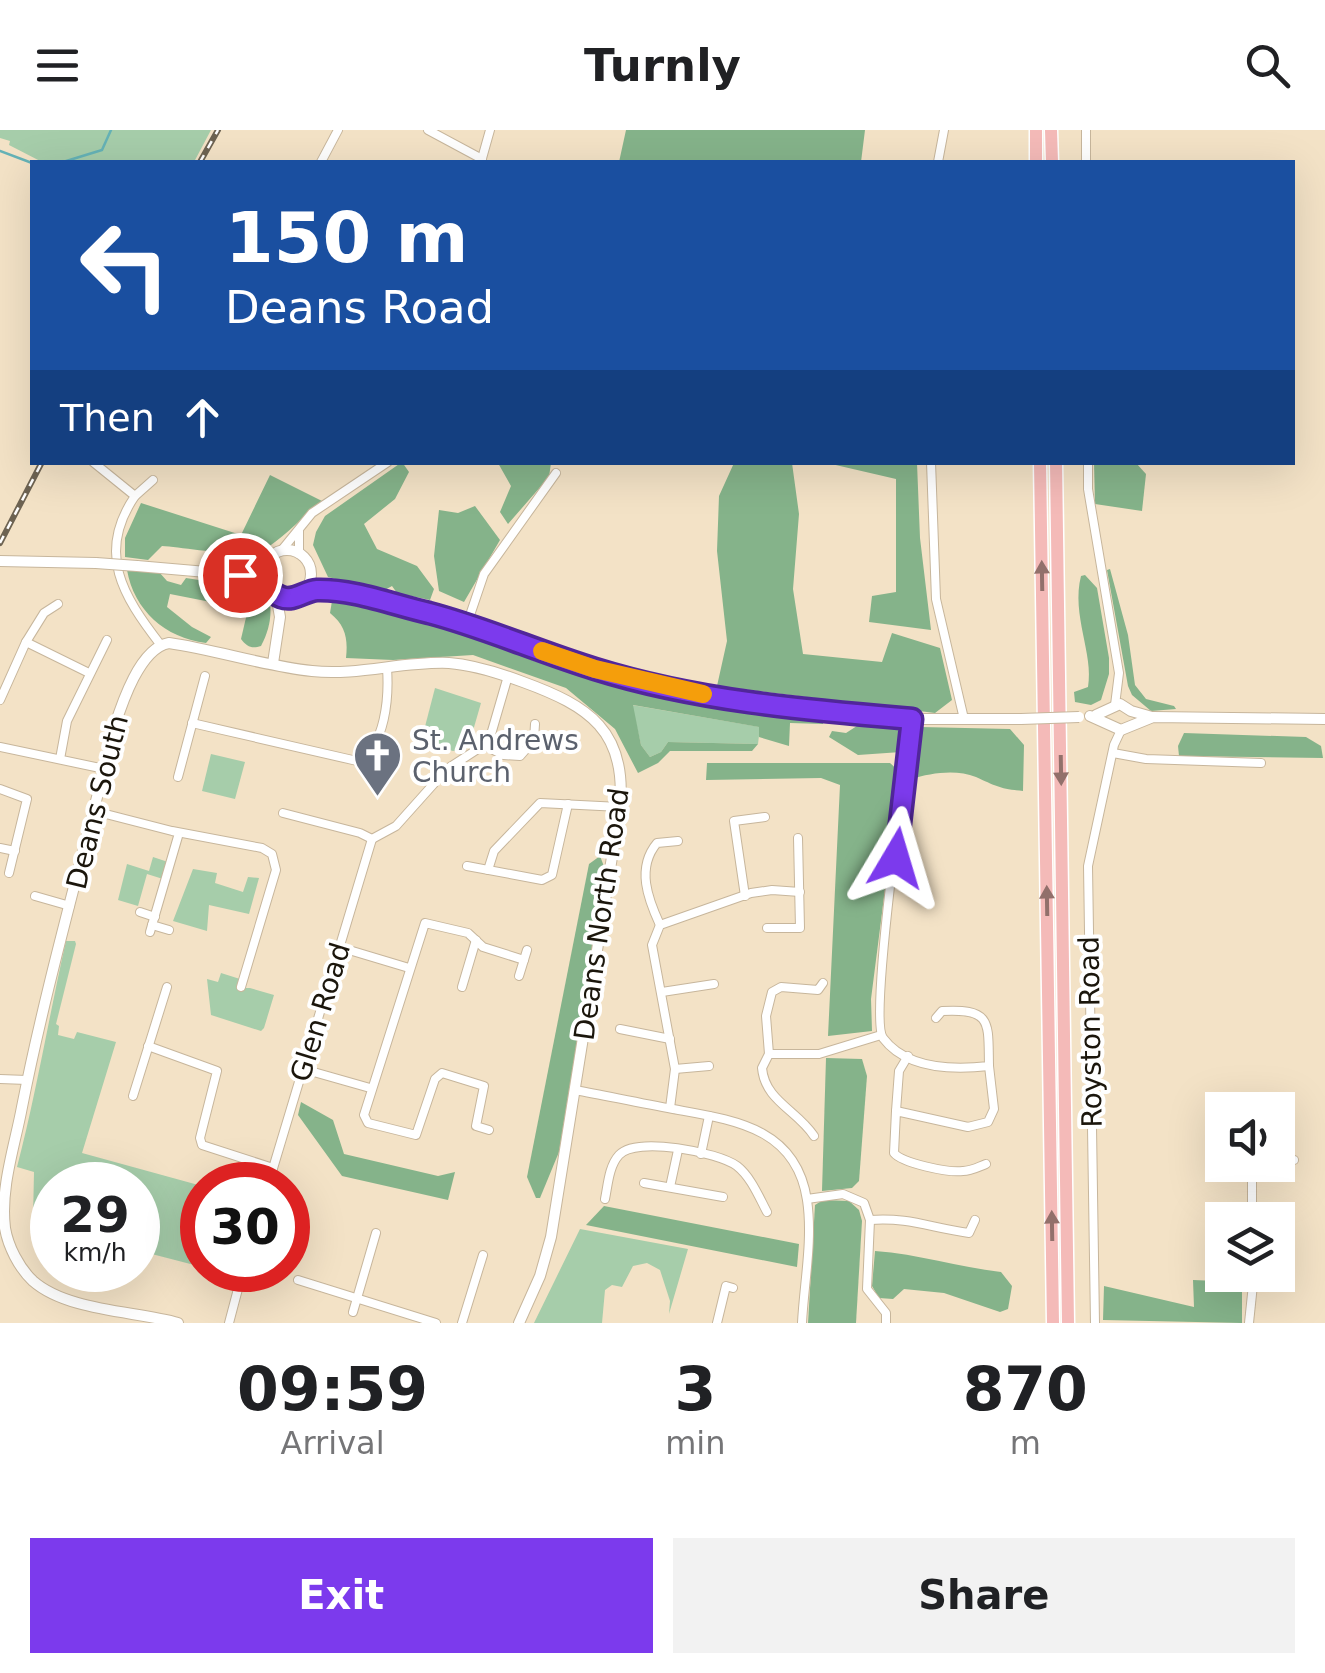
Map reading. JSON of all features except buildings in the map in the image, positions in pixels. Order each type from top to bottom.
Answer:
[{"type":"highway","points":[[1036,130],[1036,160]]},
{"type":"highway","points":[[1051,130],[1052,160]]},
{"type":"highway","points":[[1040,465],[1053,1323]]},
{"type":"highway","points":[[1056,465],[1068,1323]]},
{"type":"street","points":[[322,160],[338,130]]},
{"type":"street","points":[[428,130],[480,160]]},
{"type":"street","points":[[482,160],[490,130]]},
{"type":"street","points":[[938,160],[944,130]]},
{"type":"street","points":[[1086,130],[1088,160]]},
{"type":"street","points":[[97,465],[135,496]]},
{"type":"street","points":[[266,586],[264,570],[312,513],[384,465]]},
{"type":"street","points":[[931,465],[936,599],[964,719]]},
{"type":"street","name":"Royston Road","points":[[1088,465],[1088,488],[1119,684],[1119,717],[1088,866],[1095,1323]]},
{"type":"street","points":[[467,624],[484,574],[556,473]]},
{"type":"street","points":[[153,480],[126,509],[114,549],[120,584],[160,644],[180,644],[273,664],[280,618],[290,598]]},
{"type":"street","points":[[299,531],[299,554]]},
{"type":"street","points":[[281,551],[299,554],[307,561],[311,573],[332,590]]},
{"type":"street","points":[[6,561],[96,562],[240,575],[264,570]]},
{"type":"street","points":[[304,592],[311,573]]},
{"type":"street","points":[[240,575],[290,598],[304,592],[332,590],[467,624],[649,684],[766,703],[912,719],[1085,716],[1325,720]]},
{"type":"street","points":[[276,594],[280,618]]},
{"type":"street","points":[[13,703],[0,699],[26,642],[44,613],[58,604]]},
{"type":"street","points":[[34,605],[44,613]]},
{"type":"street","points":[[60,758],[63,730],[107,640]]},
{"type":"street","points":[[26,642],[89,674]]},
{"type":"street","name":"Deans South","points":[[2,1228],[4,1196],[27,1080],[104,769],[123,701],[145,660],[160,644]]},
{"type":"street","name":"Deans North Road","points":[[273,664],[325,672],[446,663],[472,666],[577,704],[612,742],[621,772],[620,807],[575,1090],[551,1238],[540,1276],[519,1323]]},
{"type":"street","points":[[192,723],[357,761],[365,757],[376,740],[389,694],[387,668]]},
{"type":"street","points":[[178,778],[206,676]]},
{"type":"street","points":[[283,813],[360,833],[372,840],[396,826],[447,769],[484,745],[508,676]]},
{"type":"street","points":[[912,719],[879,992],[881,1035],[908,1056],[934,1066],[989,1066]]},
{"type":"street","points":[[1304,720],[1325,729]]},
{"type":"street","points":[[484,745],[503,755],[520,756],[534,740],[534,724]]},
{"type":"street","points":[[534,740],[575,741]]},
{"type":"street","points":[[0,747],[104,769]]},
{"type":"street","points":[[1113,749],[1146,760],[1261,763]]},
{"type":"street","points":[[0,789],[27,799],[9,873]]},
{"type":"street","points":[[466,866],[542,880],[552,876],[568,804]]},
{"type":"street","points":[[488,870],[494,851],[536,806],[620,807]]},
{"type":"street","points":[[94,812],[262,848],[272,854],[276,861],[241,988]]},
{"type":"street","points":[[745,896],[734,820],[765,817]]},
{"type":"street","points":[[153,925],[179,832]]},
{"type":"street","points":[[768,928],[800,928],[798,838]]},
{"type":"street","name":"Glen Road","points":[[275,1162],[372,840]]},
{"type":"street","points":[[670,1108],[675,1069],[652,944],[660,925],[644,888],[651,850],[656,843],[678,841]]},
{"type":"street","points":[[0,848],[15,851]]},
{"type":"street","points":[[660,925],[745,896],[772,890],[800,892]]},
{"type":"street","name":"Deans South","points":[[35,896],[70,906]]},
{"type":"street","points":[[140,912],[153,925],[169,930]]},
{"type":"street","points":[[489,1130],[476,1126],[484,1086],[442,1074],[436,1080],[416,1135],[368,1123],[364,1114],[425,923],[468,933],[484,947],[524,960]]},
{"type":"street","points":[[462,987],[476,940]]},
{"type":"street","points":[[339,947],[409,968]]},
{"type":"street","points":[[519,976],[528,950]]},
{"type":"street","points":[[662,992],[714,984]]},
{"type":"street","points":[[132,1096],[168,987]]},
{"type":"street","points":[[814,1136],[811,1122],[767,1090],[762,1068],[769,1054],[766,1016],[772,992],[780,987],[821,990]]},
{"type":"street","points":[[896,1111],[978,1127],[988,1122],[994,1109],[986,1020],[979,1013],[938,1010]]},
{"type":"street","points":[[620,1029],[670,1039]]},
{"type":"street","points":[[769,1054],[818,1054],[881,1035]]},
{"type":"street","points":[[148,1046],[217,1071],[200,1138],[202,1145],[254,1162]]},
{"type":"street","points":[[908,1056],[899,1071],[892,1144],[898,1159],[953,1172],[986,1164]]},
{"type":"street","points":[[675,1069],[709,1066]]},
{"type":"street","points":[[303,1069],[370,1088]]},
{"type":"street","points":[[0,1079],[27,1080]]},
{"type":"street","points":[[575,1090],[740,1122],[771,1137],[793,1161],[807,1199],[802,1323]]},
{"type":"street","points":[[701,1154],[708,1116]]},
{"type":"street","points":[[605,1199],[612,1164],[626,1148],[650,1144],[738,1166],[767,1212]]},
{"type":"street","points":[[670,1187],[678,1150]]},
{"type":"street","points":[[970,1170],[974,1180]]},
{"type":"street","points":[[644,1183],[723,1198]]},
{"type":"street","points":[[807,1199],[828,1194],[850,1195],[864,1203],[870,1220],[867,1289],[882,1306],[886,1323]]},
{"type":"street","points":[[870,1220],[911,1219],[936,1229],[969,1233]]},
{"type":"street","points":[[969,1233],[976,1220]]},
{"type":"street","points":[[2,1228],[18,1261],[32,1280],[47,1291],[74,1302],[178,1323]]},
{"type":"street","points":[[353,1312],[376,1233]]},
{"type":"street","points":[[969,1233],[976,1244]]},
{"type":"street","points":[[462,1323],[483,1256]]},
{"type":"street","points":[[310,1284],[410,1319],[436,1323]]},
{"type":"street","points":[[717,1323],[726,1286]]},
{"type":"street","points":[[228,1323],[237,1292]]},
{"type":"street","points":[[1250,1323],[1253,1292]]},
{"type":"green space","points":[[0,130],[211,130],[195,160],[38,160],[0,138]]},
{"type":"green space","points":[[626,130],[865,130],[861,160],[619,160]]},
{"type":"green space","points":[[398,465],[404,465],[409,472],[395,499],[364,524],[377,549],[417,566],[434,589],[430,600],[397,593],[392,586],[383,591],[328,577],[313,545],[325,516]]},
{"type":"green space","points":[[499,465],[551,465],[549,477],[508,524],[500,512],[511,486]]},
{"type":"green space","points":[[733,465],[792,465],[799,514],[793,589],[803,654],[882,662],[892,633],[940,648],[952,700],[935,713],[717,686],[727,641],[717,551],[719,496]]},
{"type":"green space","points":[[836,465],[917,465],[920,538],[931,630],[869,622],[872,596],[896,592],[896,479]]},
{"type":"green space","points":[[1094,465],[1138,465],[1146,474],[1142,511],[1095,504]]},
{"type":"green space","points":[[270,475],[322,501],[262,551],[230,553],[162,546],[148,560],[125,557],[125,538],[141,503],[241,535]]},
{"type":"green space","points":[[475,506],[500,540],[464,602],[439,591],[434,556],[439,510],[458,513]]},
{"type":"green space","points":[[1110,569],[1128,635],[1135,685],[1146,699],[1176,709],[1151,711],[1132,695],[1107,570]]},
{"type":"green space","points":[[127,570],[159,572],[167,581],[181,585],[186,578],[199,580],[203,591],[240,598],[236,607],[170,594],[167,607],[211,637],[206,643],[191,640],[154,620],[137,598]]},
{"type":"green space","points":[[1085,575],[1097,588],[1109,658],[1101,700],[1091,705],[1075,702],[1074,692],[1088,687],[1079,605],[1081,576]]},
{"type":"green space","points":[[256,597],[270,603],[270,614],[261,646],[252,647],[241,639],[248,609]]},
{"type":"green space","points":[[332,601],[407,617],[482,638],[534,661],[643,688],[743,710],[825,715],[823,724],[790,723],[789,746],[759,737],[759,727],[633,705],[641,745],[650,757],[661,752],[668,742],[758,744],[752,751],[670,751],[658,763],[638,773],[615,729],[566,688],[473,655],[393,660],[346,658],[345,633],[330,613]]},
{"type":"green space","points":[[435,688],[481,703],[468,748],[453,751],[421,742]]},
{"type":"green space","points":[[632,705],[760,727],[758,744],[668,742],[661,752],[650,757],[641,745]]},
{"type":"green space","points":[[860,724],[895,727],[903,733],[901,752],[858,755],[829,737],[832,731],[846,733]]},
{"type":"green space","points":[[920,727],[1010,729],[1024,745],[1023,791],[960,773],[911,779],[915,735]]},
{"type":"green space","points":[[1184,733],[1306,737],[1321,746],[1323,758],[1179,756],[1178,746]]},
{"type":"green space","points":[[211,754],[245,762],[235,799],[202,791]]},
{"type":"green space","points":[[707,763],[890,763],[900,772],[871,999],[872,1031],[828,1036],[840,785],[821,778],[706,780]]},
{"type":"green space","points":[[600,856],[605,869],[559,1152],[540,1198],[536,1198],[527,1177],[589,864]]},
{"type":"green space","points":[[153,857],[168,862],[163,879],[147,874],[138,906],[118,900],[127,864],[149,871]]},
{"type":"green space","points":[[193,869],[217,873],[215,883],[243,892],[248,877],[259,878],[249,914],[209,905],[207,931],[173,921]]},
{"type":"green space","points":[[66,941],[75,941],[56,1024],[58,1035],[74,1039],[77,1032],[116,1042],[82,1153],[115,1162],[30,1162],[30,1171],[17,1167]]},
{"type":"green space","points":[[221,973],[240,979],[238,988],[274,995],[261,1031],[211,1015],[207,979],[218,982]]},
{"type":"green space","points":[[826,1058],[862,1059],[867,1076],[859,1181],[852,1188],[822,1191]]},
{"type":"green space","points":[[301,1102],[333,1120],[344,1154],[438,1176],[455,1172],[448,1200],[342,1176],[298,1115]]},
{"type":"green space","points":[[160,1174],[180,1180],[180,1261],[160,1256]]},
{"type":"green space","points":[[823,1200],[849,1201],[859,1210],[862,1221],[856,1323],[808,1323],[815,1205]]},
{"type":"green space","points":[[604,1206],[799,1244],[797,1267],[586,1225]]},
{"type":"green space","points":[[580,1229],[688,1249],[669,1314],[670,1301],[660,1270],[647,1263],[633,1266],[622,1287],[612,1285],[605,1290],[602,1323],[534,1323]]},
{"type":"green space","points":[[875,1251],[1001,1272],[1012,1286],[1008,1309],[1000,1312],[944,1293],[904,1289],[893,1299],[879,1298],[872,1286]]},
{"type":"green space","points":[[1193,1280],[1205,1280],[1205,1292],[1242,1292],[1242,1323],[1103,1320],[1104,1286],[1194,1307]]},
{"type":"waterway","points":[[70,160],[102,150],[111,130]]},
{"type":"waterway","points":[[0,151],[30,162]]},
{"type":"railway","points":[[201,160],[218,130]]},
{"type":"railway","points":[[0,543],[40,465]]},
{"type":"slow traffic","points":[[542,651],[649,684],[703,694]]},
{"type":"place","name":"St. Andrews Church","points":[[377,798]]},
{"type":"route","points":[[240,575],[282,597],[332,590],[433,614],[649,684],[766,703],[912,719],[896,858]]}]
